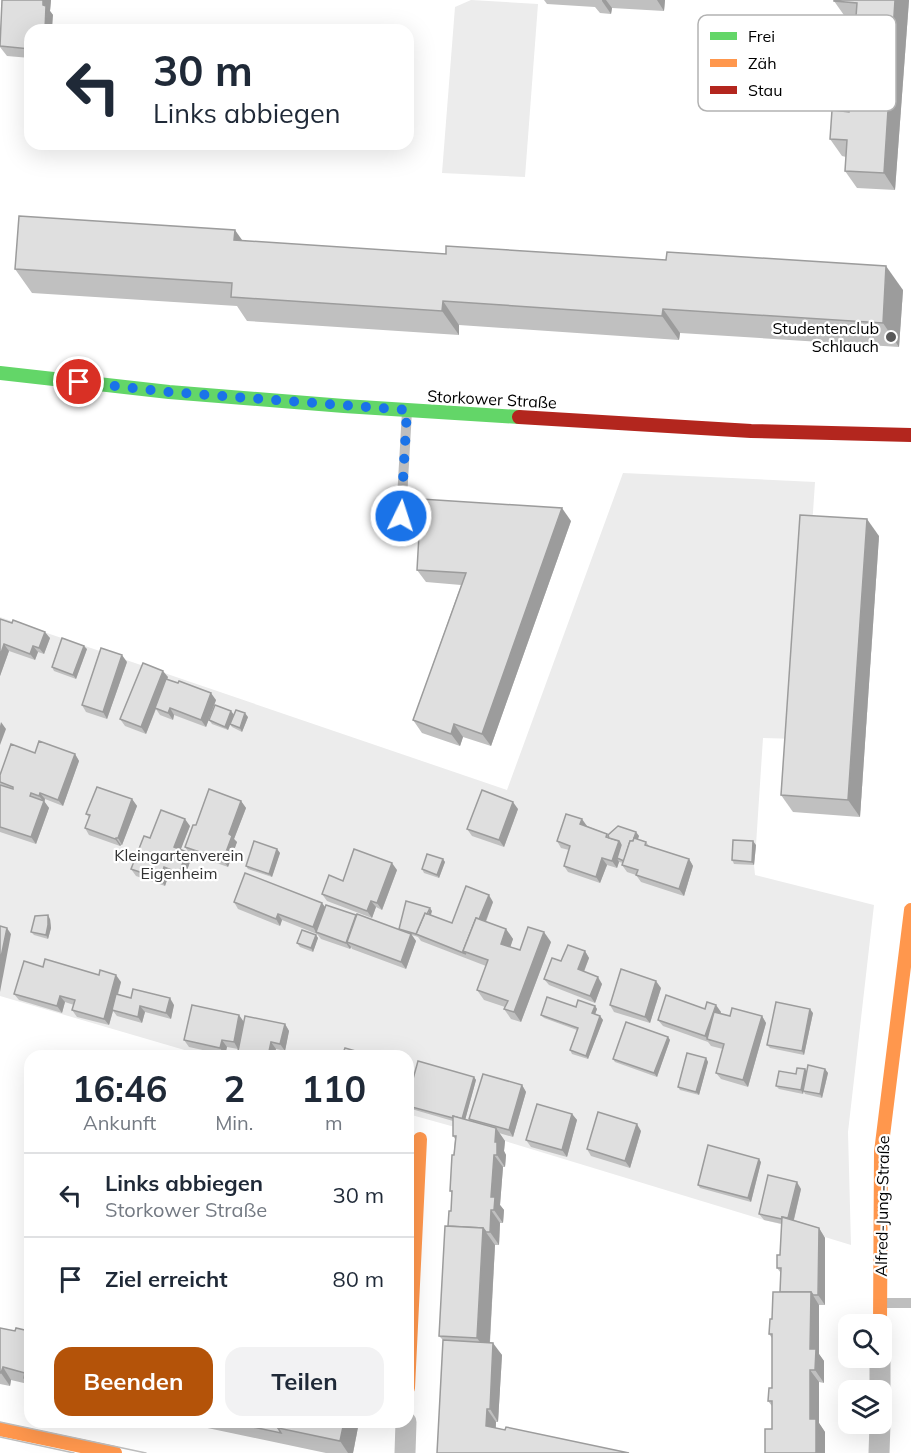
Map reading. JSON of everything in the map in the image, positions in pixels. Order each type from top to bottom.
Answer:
[{"type":"main road","name":"Storkower Straße","points":[[0,373],[169,392],[407,410],[751,431],[911,435]]},
{"type":"main road","name":"Alfred-Jung-Straße","points":[[880,1314],[881,1152],[905,1005],[911,910]]},
{"type":"main road","points":[[414,1264],[420,1139]]},
{"type":"main road","points":[[0,1429],[115,1453]]},
{"type":"street","points":[[405,1453],[406,1428]]},
{"type":"street","points":[[879,1453],[880,1434]]},
{"type":"lane","points":[[401,516],[407,410]]},
{"type":"lane","points":[[880,1303],[911,1304]]},
{"type":"green space","points":[[471,0],[538,4],[525,177],[442,173],[455,7]]},
{"type":"green space","name":"Kleingartenverein Eigenheim","points":[[623,473],[815,482],[798,739],[763,738],[756,845],[736,843],[733,863],[754,865],[755,875],[874,905],[848,1132],[851,1245],[414,1116],[414,1050],[184,1050],[0,996],[0,617],[507,790]]},
{"type":"building","points":[[2,0],[43,0],[43,5],[46,6],[45,24],[24,24],[24,48],[0,46]]},
{"type":"building","points":[[895,0],[894,15],[856,15],[857,3],[834,1]]},
{"type":"building","points":[[832,111],[888,111],[884,173],[845,171],[847,140],[830,139]]},
{"type":"building","points":[[19,216],[235,230],[234,240],[446,254],[446,246],[666,260],[667,252],[886,266],[883,323],[663,309],[662,316],[443,301],[442,311],[231,297],[232,283],[15,269]]},
{"type":"building","points":[[421,499],[562,508],[482,734],[454,724],[451,734],[413,720],[466,573],[417,570]]},
{"type":"building","points":[[800,515],[867,519],[848,800],[781,795]]},
{"type":"building","points":[[0,619],[12,623],[13,620],[45,632],[39,648],[33,646],[30,654],[4,644],[0,656]]},
{"type":"building","points":[[62,638],[84,646],[73,675],[52,667]]},
{"type":"building","points":[[101,648],[122,655],[103,712],[82,705]]},
{"type":"building","points":[[143,663],[163,671],[141,727],[120,719]]},
{"type":"building","points":[[166,679],[178,683],[179,681],[211,693],[201,720],[170,708],[168,713],[155,708]]},
{"type":"building","points":[[215,705],[231,711],[225,727],[209,720]]},
{"type":"building","points":[[236,710],[245,713],[240,728],[230,724]]},
{"type":"building","points":[[39,741],[75,754],[58,800],[40,793],[39,796],[31,793],[30,796],[44,801],[31,837],[0,827],[0,785],[13,789],[13,787],[0,782],[0,775],[11,744],[35,753]]},
{"type":"building","points":[[97,787],[132,799],[118,838],[115,839],[85,828],[90,815],[86,814]]},
{"type":"building","points":[[209,789],[241,801],[229,834],[232,836],[223,860],[185,847]]},
{"type":"building","points":[[482,790],[513,802],[499,840],[467,829]]},
{"type":"building","points":[[161,810],[185,819],[174,847],[187,852],[179,873],[164,867],[160,879],[131,869],[144,836],[150,838]]},
{"type":"building","points":[[566,814],[582,819],[580,824],[619,841],[612,861],[602,858],[596,877],[564,866],[570,846],[557,841]]},
{"type":"building","points":[[618,826],[636,832],[633,841],[630,841],[624,861],[617,858],[621,845],[619,841],[609,838],[608,835]]},
{"type":"building","points":[[634,838],[646,842],[645,845],[689,859],[679,889],[636,875],[638,870],[622,865],[630,841]]},
{"type":"building","points":[[733,840],[753,841],[752,862],[732,860]]},
{"type":"building","points":[[254,841],[277,849],[269,874],[246,866]]},
{"type":"building","points":[[354,849],[392,863],[377,903],[371,901],[367,911],[322,894],[329,875],[343,881]]},
{"type":"building","points":[[427,854],[443,859],[437,875],[422,869]]},
{"type":"building","points":[[245,873],[322,903],[313,927],[278,914],[276,919],[234,902]]},
{"type":"building","points":[[466,886],[489,895],[479,919],[476,918],[463,951],[466,954],[416,934],[425,913],[452,923]]},
{"type":"building","points":[[406,901],[430,908],[427,914],[425,913],[416,934],[399,929]]},
{"type":"building","points":[[326,905],[356,915],[346,943],[316,932]]},
{"type":"building","points":[[357,914],[411,934],[401,962],[347,942]]},
{"type":"building","points":[[48,915],[46,935],[31,932],[35,916]]},
{"type":"building","points":[[476,918],[506,929],[501,944],[520,950],[528,927],[544,932],[514,1012],[504,1009],[508,1001],[477,990],[488,960],[463,951]]},
{"type":"building","points":[[0,926],[7,928],[0,962]]},
{"type":"building","points":[[302,930],[316,935],[311,948],[297,943]]},
{"type":"building","points":[[568,945],[585,951],[578,969],[598,977],[590,996],[544,979],[552,958],[561,961]]},
{"type":"building","points":[[45,959],[99,975],[100,970],[116,975],[104,1019],[72,1010],[75,1000],[60,996],[57,1006],[14,994],[24,961],[43,967]]},
{"type":"building","points":[[621,969],[656,981],[645,1017],[610,1005]]},
{"type":"building","points":[[133,989],[170,998],[166,1013],[140,1006],[138,1017],[112,1010],[116,994],[131,998]]},
{"type":"building","points":[[666,995],[705,1009],[707,1002],[716,1005],[705,1036],[658,1020]]},
{"type":"building","points":[[547,997],[576,1007],[578,1000],[595,1006],[592,1013],[600,1016],[586,1056],[570,1050],[578,1028],[541,1015]]},
{"type":"building","points":[[776,1002],[810,1009],[802,1051],[767,1045]]},
{"type":"building","points":[[192,1005],[239,1015],[234,1042],[222,1040],[220,1048],[184,1040]]},
{"type":"building","points":[[732,1008],[762,1016],[743,1080],[716,1073],[724,1044],[707,1039],[714,1012],[730,1016]]},
{"type":"building","points":[[245,1016],[285,1024],[280,1044],[271,1042],[269,1050],[238,1050]]},
{"type":"building","points":[[626,1022],[668,1037],[654,1073],[613,1059]]},
{"type":"building","points":[[687,1053],[706,1058],[696,1092],[678,1087]]},
{"type":"building","points":[[418,1061],[474,1077],[462,1119],[414,1108],[414,1075]]},
{"type":"building","points":[[808,1065],[825,1069],[820,1094],[803,1091]]},
{"type":"building","points":[[797,1068],[805,1069],[801,1090],[776,1086],[779,1071],[796,1074]]},
{"type":"building","points":[[483,1074],[522,1085],[509,1130],[469,1119]]},
{"type":"building","points":[[537,1104],[572,1114],[562,1150],[526,1140]]},
{"type":"building","points":[[598,1112],[637,1124],[625,1161],[587,1149]]},
{"type":"building","points":[[453,1116],[496,1128],[497,1155],[494,1155],[491,1197],[495,1197],[494,1210],[491,1210],[490,1232],[486,1232],[483,1228],[448,1226],[449,1211],[451,1211],[452,1155],[454,1155],[456,1136],[453,1136]]},
{"type":"building","points":[[708,1145],[759,1159],[748,1198],[698,1185]]},
{"type":"building","points":[[768,1175],[797,1182],[788,1218],[782,1217],[782,1219],[759,1214]]},
{"type":"building","points":[[782,1217],[819,1228],[818,1295],[813,1295],[811,1292],[780,1292],[781,1268],[777,1268],[777,1255],[780,1255]]},
{"type":"building","points":[[445,1226],[483,1228],[477,1338],[439,1336]]},
{"type":"building","points":[[773,1292],[811,1292],[810,1349],[816,1349],[815,1370],[810,1370],[810,1419],[816,1419],[816,1453],[765,1453],[765,1429],[772,1429],[772,1401],[768,1401],[769,1388],[772,1388],[772,1334],[769,1334]]},
{"type":"building","points":[[0,1328],[15,1331],[16,1328],[24,1330],[24,1373],[3,1367],[0,1373]]},
{"type":"building","points":[[443,1340],[493,1343],[490,1409],[487,1409],[486,1426],[505,1430],[506,1427],[629,1453],[437,1453]]},
{"type":"building","points":[[257,1428],[278,1428],[281,1433]]},
{"type":"building","points":[[278,1428],[343,1428],[340,1441]]},
{"type":"tram line","points":[[0,1422],[24,1427]]},
{"type":"tram line","points":[[28,1428],[146,1453]]},
{"type":"tram line","points":[[0,1437],[74,1453]]},
{"type":"traffic: fast","points":[[0,373],[169,392],[519,417]]},
{"type":"traffic: slow","points":[[880,1314],[881,1152],[911,910]]},
{"type":"traffic: slow","points":[[414,1264],[420,1139]]},
{"type":"traffic: slow","points":[[0,1429],[115,1453]]},
{"type":"traffic: jam","points":[[519,417],[751,431],[911,435]]},
{"type":"place","name":"Studentenclub Schlauch","points":[[891,337]]},
{"type":"route","points":[[79,382],[169,392],[407,410],[401,516]]}]
